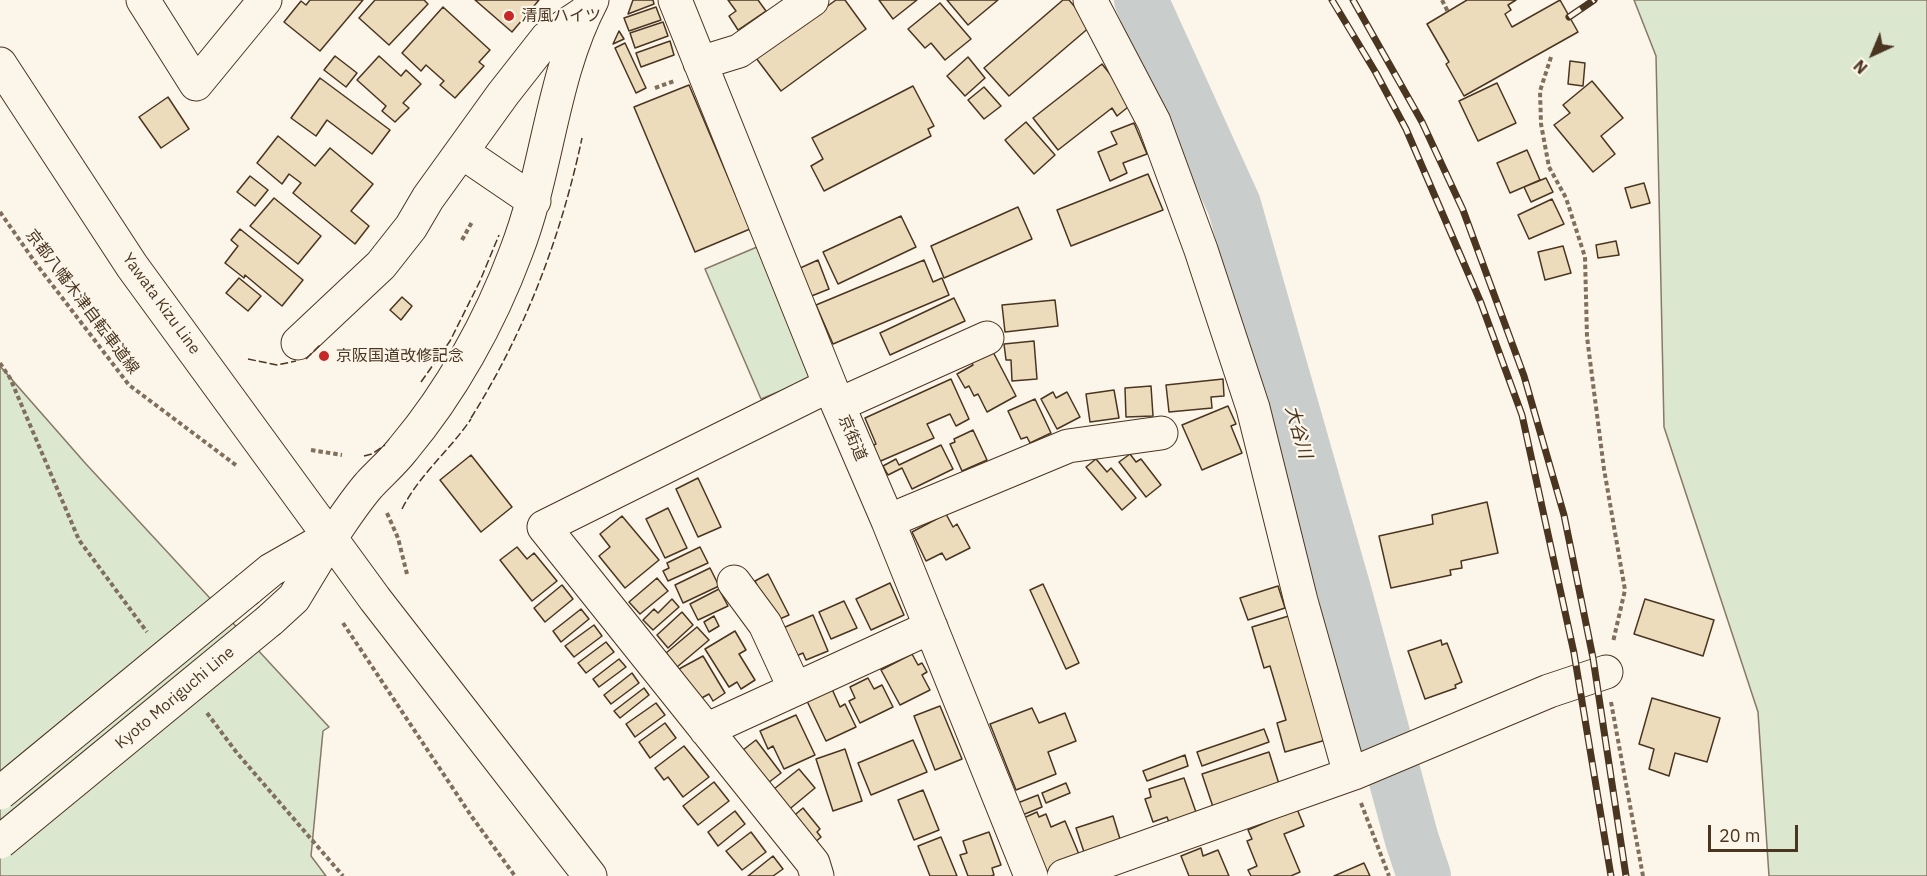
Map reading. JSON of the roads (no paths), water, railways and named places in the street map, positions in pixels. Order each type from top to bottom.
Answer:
[{"type":"street","points":[[143,0],[196,84],[265,0]]},
{"type":"street","name":"京街道","points":[[675,0],[1030,876]]},
{"type":"street","points":[[700,63],[739,51],[812,0]]},
{"type":"street","points":[[1090,0],[1154,122],[1201,250],[1253,408],[1295,580],[1352,773]]},
{"type":"street","points":[[298,343],[381,265],[411,227],[428,198],[503,94],[547,38],[589,6]]},
{"type":"street","name":"Kyoto Moriguchi Line","points":[[0,842],[294,598],[331,537],[367,487],[403,449],[433,409],[465,360],[493,308],[516,252],[534,201],[571,46],[589,6]]},
{"type":"street","name":"Yawata Kizu Line","points":[[0,64],[132,266],[331,537]]},
{"type":"street","points":[[462,152],[534,201]]},
{"type":"street","points":[[817,876],[813,863],[544,527],[834,395],[987,338]]},
{"type":"street","points":[[888,521],[1068,446],[1161,433]]},
{"type":"street","points":[[0,793],[271,570],[331,537],[375,599],[590,876]]},
{"type":"street","points":[[734,582],[765,624],[795,689]]},
{"type":"street","points":[[706,730],[931,627]]},
{"type":"street","points":[[1064,876],[1352,773],[1549,691],[1606,672]]},
{"type":"waterway","name":"大谷川","points":[[1141,0],[1234,205],[1424,876]]},
{"type":"railway","points":[[1332,0],[1376,73],[1406,129],[1481,303],[1522,415],[1574,653],[1611,876]]},
{"type":"railway","points":[[1353,0],[1422,122],[1463,210],[1524,376],[1564,515],[1593,658],[1626,876]]},
{"type":"railway","points":[[1569,17],[1594,0]]},
{"type":"place","name":"清風ハイツ","points":[[509,16]]},
{"type":"place","name":"京阪国道改修記念","points":[[324,356]]}]
